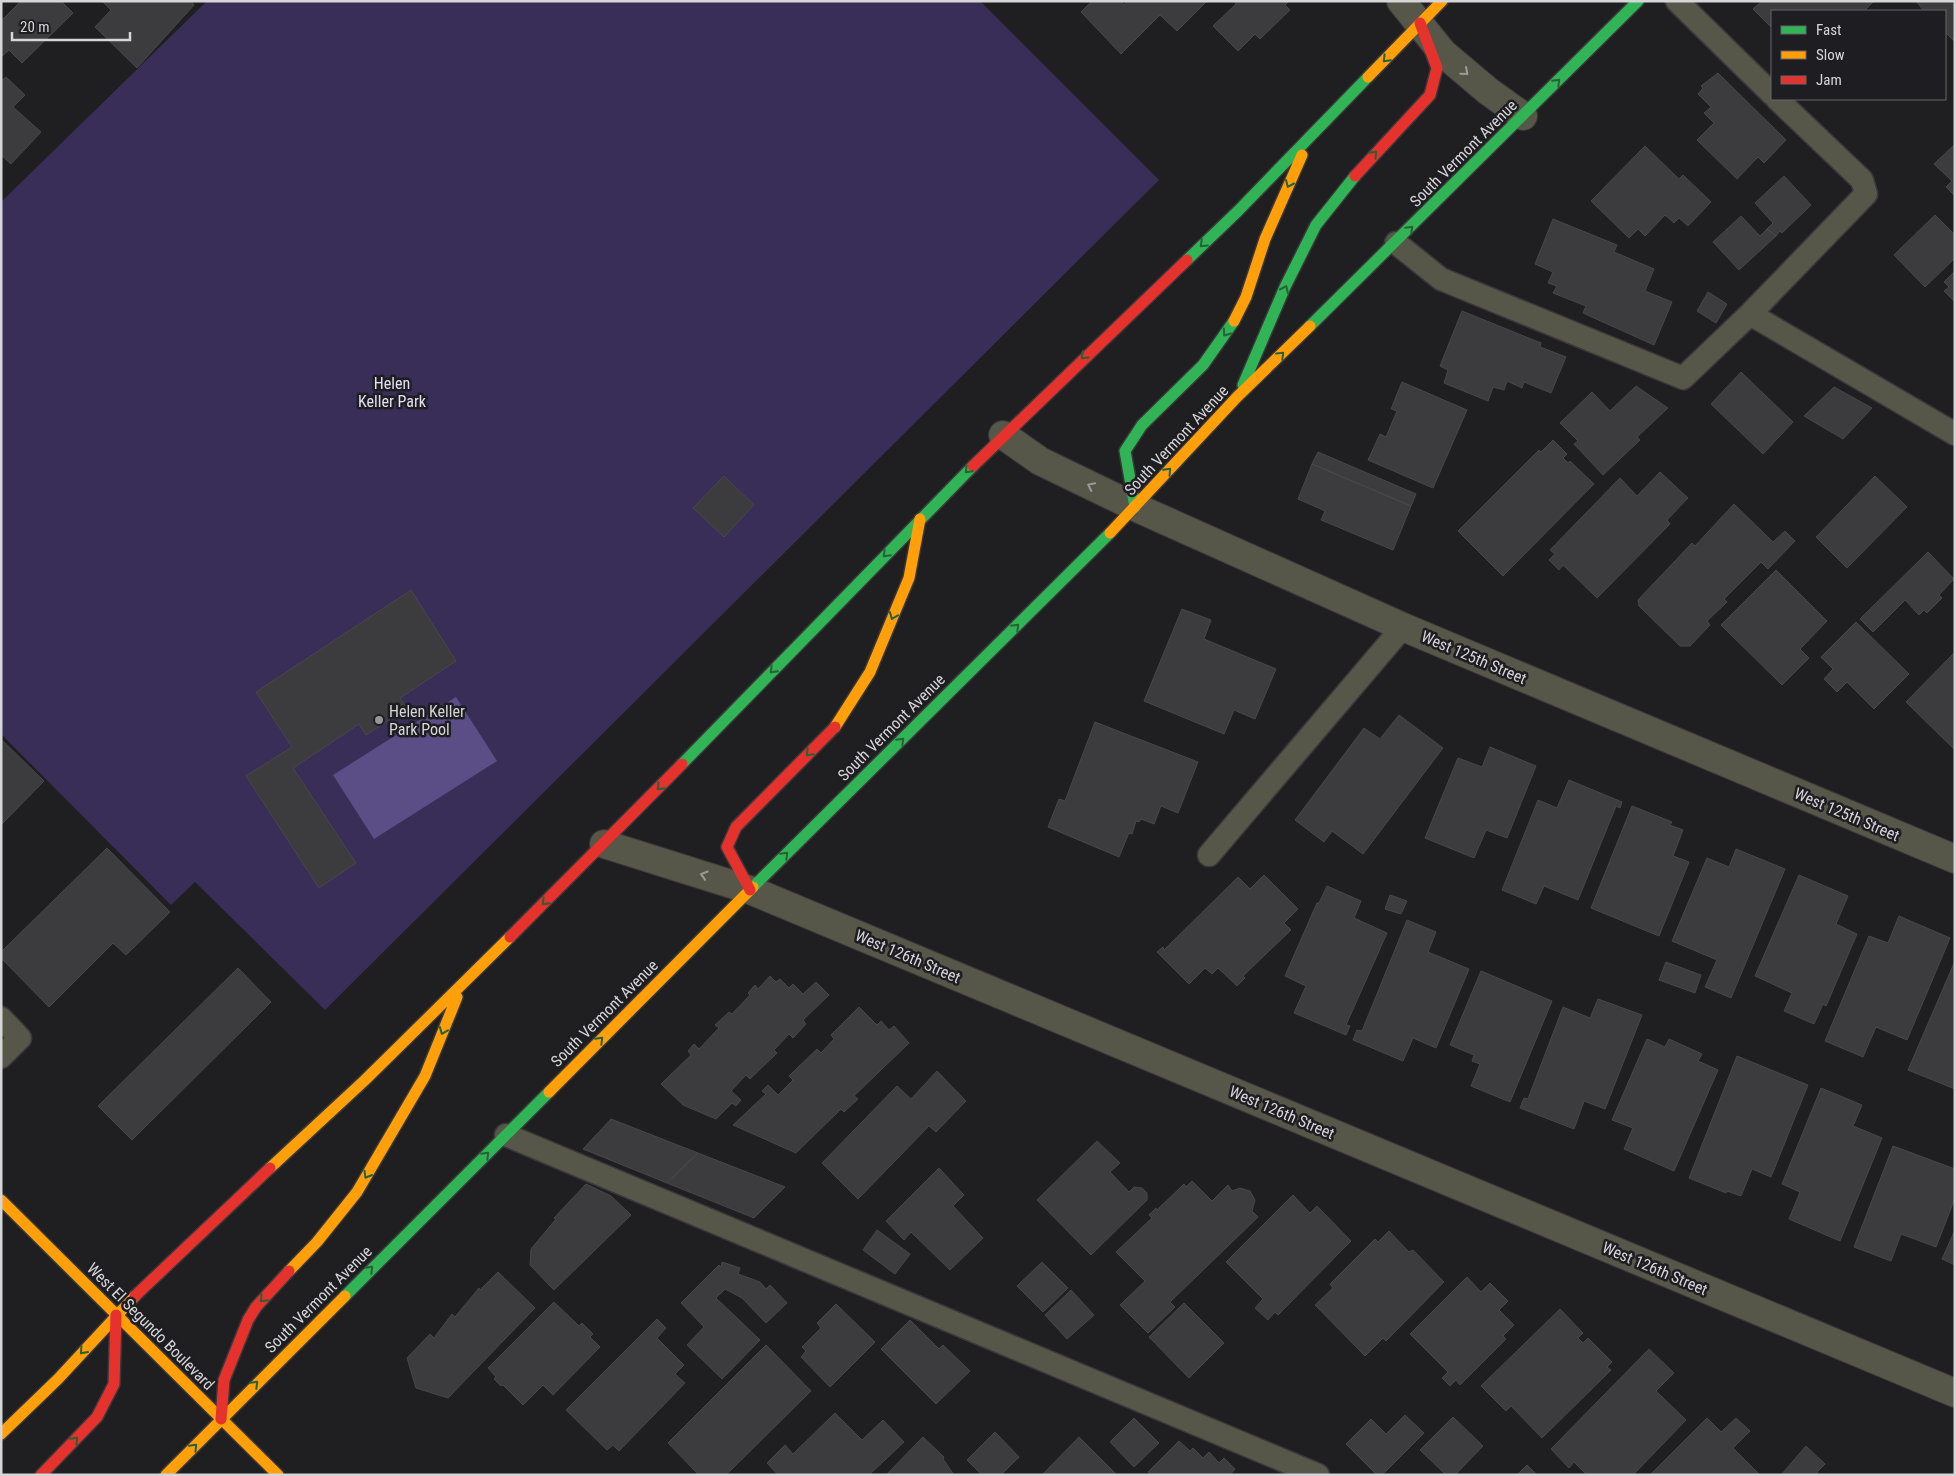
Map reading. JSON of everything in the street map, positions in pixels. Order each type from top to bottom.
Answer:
[{"type":"main road","points":[[1,1434],[58,1379],[116,1315],[180,1252],[365,1080],[604,844],[1002,436],[1238,211],[1442,1]]},
{"type":"main road","name":"South Vermont Avenue","points":[[166,1475],[220,1418],[1135,507],[1237,397],[1396,243],[1638,1]]},
{"type":"main road","points":[[1237,397],[1285,287],[1316,225],[1358,172],[1430,95],[1437,68],[1420,23]]},
{"type":"main road","points":[[1135,507],[1125,451],[1142,425],[1203,364],[1229,330],[1246,297],[1265,239],[1309,140]]},
{"type":"main road","points":[[750,890],[727,847],[736,827],[838,724],[870,672],[909,578],[920,519]]},
{"type":"main road","points":[[220,1418],[224,1380],[248,1320],[256,1307],[317,1242],[357,1192],[424,1076],[461,986]]},
{"type":"main road","name":"West El Segundo Boulevard","points":[[1,1200],[278,1475]]},
{"type":"main road","points":[[41,1475],[97,1417],[114,1384],[116,1315]]},
{"type":"street","points":[[1401,1],[1443,53],[1492,95],[1523,116]]},
{"type":"street","name":"West 125th Street","points":[[1002,436],[1040,461],[1135,507],[1403,627],[1955,859]]},
{"type":"street","name":"West 126th Street","points":[[604,844],[750,890],[1955,1393]]},
{"type":"lane","points":[[1678,1],[1771,93]]},
{"type":"lane","points":[[1396,243],[1441,279],[1683,378],[1750,314],[1866,194],[1862,180],[1779,100]]},
{"type":"lane","points":[[1750,314],[1955,434]]},
{"type":"lane","points":[[1208,855],[1403,627]]},
{"type":"lane","points":[[1,1018],[20,1038],[1,1057]]},
{"type":"lane","points":[[506,1135],[1318,1475]]},
{"type":"green space","name":"Helen Keller Park","points":[[207,1],[980,1],[1159,180],[325,1010],[195,882],[171,905],[1,734],[1,202]]},
{"type":"shaded area","points":[[456,697],[497,761],[374,839],[333,775]]},
{"type":"building","points":[[21,1],[61,1],[73,13],[22,63],[9,50],[1,57],[1,21]]},
{"type":"building","points":[[102,1],[191,1],[194,5],[137,68],[95,27],[111,10]]},
{"type":"building","points":[[1092,1],[1121,1],[1124,5],[1127,1],[1207,1],[1177,31],[1160,15],[1121,54],[1081,12]]},
{"type":"building","points":[[1234,1],[1289,1],[1285,5],[1290,10],[1260,39],[1255,34],[1238,51],[1213,26],[1236,4]]},
{"type":"building","points":[[1762,1],[1874,1],[1865,10],[1771,10],[1771,27],[1753,9]]},
{"type":"building","points":[[1916,1],[1955,1],[1955,42],[1946,33],[1946,10],[1923,10]]},
{"type":"building","points":[[1718,73],[1786,140],[1764,163],[1758,157],[1737,179],[1697,140],[1714,123],[1704,113],[1711,107],[1698,94],[1703,88],[1701,86]]},
{"type":"building","points":[[6,77],[25,95],[13,107],[41,132],[11,164],[1,155],[1,81]]},
{"type":"building","points":[[1955,144],[1955,196],[1946,187],[1952,181],[1934,164]]},
{"type":"building","points":[[1645,146],[1679,179],[1683,175],[1711,202],[1688,226],[1679,218],[1674,223],[1665,215],[1645,236],[1638,229],[1629,238],[1591,201]]},
{"type":"building","points":[[1784,176],[1811,205],[1782,233],[1780,231],[1776,236],[1767,229],[1773,223],[1755,203]]},
{"type":"building","points":[[1935,215],[1955,235],[1955,258],[1925,287],[1894,255]]},
{"type":"building","points":[[1741,216],[1760,236],[1767,229],[1776,236],[1739,270],[1713,242]]},
{"type":"building","points":[[1553,219],[1617,245],[1614,252],[1654,269],[1645,291],[1672,302],[1654,345],[1583,313],[1586,306],[1553,293],[1557,286],[1548,283],[1553,272],[1535,264]]},
{"type":"building","points":[[1955,271],[1955,302],[1944,291],[1949,287],[1944,282]]},
{"type":"building","points":[[1708,292],[1727,304],[1716,323],[1697,311]]},
{"type":"building","points":[[1462,311],[1541,343],[1540,347],[1566,357],[1551,393],[1524,382],[1522,388],[1507,381],[1504,390],[1493,387],[1488,401],[1444,383],[1448,370],[1440,366]]},
{"type":"building","points":[[1741,372],[1793,422],[1763,454],[1711,404]]},
{"type":"building","points":[[1402,382],[1467,410],[1433,488],[1368,460],[1380,434],[1386,437],[1397,411],[1391,409]]},
{"type":"building","points":[[1636,386],[1668,408],[1637,437],[1640,440],[1603,475],[1574,444],[1578,441],[1560,423],[1592,392],[1610,411]]},
{"type":"building","points":[[1834,387],[1872,408],[1843,439],[1804,416]]},
{"type":"building","points":[[1553,440],[1567,454],[1563,458],[1568,463],[1570,461],[1594,484],[1503,576],[1458,531],[1539,450],[1541,452]]},
{"type":"building","points":[[1318,452],[1416,494],[1411,506],[1312,464]]},
{"type":"building","points":[[1312,464],[1411,506],[1393,550],[1321,520],[1325,511],[1298,499]]},
{"type":"building","points":[[1660,472],[1688,498],[1667,520],[1670,524],[1597,598],[1563,565],[1559,570],[1549,560],[1555,554],[1550,550],[1620,478],[1637,496]]},
{"type":"building","points":[[724,476],[754,505],[724,537],[693,508]]},
{"type":"building","points":[[1875,476],[1907,507],[1847,568],[1816,537]]},
{"type":"building","points":[[1734,504],[1773,542],[1785,531],[1795,541],[1768,569],[1761,562],[1724,599],[1727,602],[1707,621],[1710,625],[1690,646],[1680,646],[1639,606],[1638,600],[1692,543],[1695,546]]},
{"type":"building","points":[[1928,552],[1954,579],[1939,595],[1942,598],[1927,613],[1924,610],[1919,615],[1905,600],[1873,632],[1860,619]]},
{"type":"building","points":[[1776,570],[1827,621],[1800,649],[1809,658],[1782,685],[1721,625]]},
{"type":"building","points":[[411,590],[456,661],[400,698],[407,708],[366,735],[359,724],[293,768],[356,863],[319,888],[246,776],[292,747],[256,692]]},
{"type":"building","points":[[1182,609],[1211,620],[1204,639],[1276,669],[1255,719],[1234,710],[1224,734],[1144,701]]},
{"type":"building","points":[[1856,622],[1909,674],[1874,709],[1847,682],[1837,692],[1824,679],[1833,669],[1821,657]]},
{"type":"building","points":[[1955,652],[1955,750],[1906,702]]},
{"type":"building","points":[[1399,715],[1443,748],[1363,854],[1332,831],[1324,842],[1295,820],[1364,728],[1380,739]]},
{"type":"building","points":[[1095,722],[1198,762],[1178,813],[1161,806],[1154,824],[1141,819],[1139,822],[1136,821],[1132,834],[1129,833],[1119,857],[1048,827],[1059,799],[1065,801]]},
{"type":"building","points":[[1,739],[44,781],[1,825]]},
{"type":"building","points":[[1490,747],[1536,766],[1507,838],[1486,830],[1474,858],[1425,838],[1458,758],[1482,767]]},
{"type":"building","points":[[1569,780],[1622,802],[1620,808],[1616,806],[1578,900],[1544,886],[1536,904],[1502,890],[1538,800],[1557,808]]},
{"type":"building","points":[[1632,806],[1672,822],[1670,825],[1683,830],[1673,856],[1689,862],[1659,936],[1591,908]]},
{"type":"building","points":[[107,848],[170,912],[126,955],[113,943],[49,1007],[1,958],[1,952]]},
{"type":"building","points":[[1736,849],[1785,869],[1731,998],[1705,987],[1717,960],[1672,941],[1707,858],[1729,867]]},
{"type":"building","points":[[1264,875],[1298,909],[1284,923],[1291,930],[1243,976],[1245,978],[1237,986],[1218,968],[1212,974],[1205,968],[1189,984],[1157,952],[1163,947],[1164,950],[1238,877],[1250,889]]},
{"type":"building","points":[[1799,875],[1848,896],[1836,924],[1857,934],[1826,1006],[1823,1004],[1814,1024],[1784,1011],[1792,993],[1755,976]]},
{"type":"building","points":[[1327,886],[1361,901],[1354,918],[1387,933],[1346,1025],[1350,1026],[1346,1035],[1294,1013],[1306,986],[1285,976],[1317,903],[1319,903]]},
{"type":"building","points":[[1390,895],[1407,901],[1401,914],[1385,909]]},
{"type":"building","points":[[1899,916],[1950,938],[1907,1040],[1876,1027],[1863,1057],[1825,1041],[1869,936],[1888,943]]},
{"type":"building","points":[[1407,920],[1436,932],[1428,952],[1469,969],[1436,1048],[1413,1038],[1403,1061],[1353,1040],[1357,1030],[1362,1031]]},
{"type":"building","points":[[1955,961],[1955,1089],[1908,1070]]},
{"type":"building","points":[[1666,962],[1701,975],[1695,993],[1659,980]]},
{"type":"building","points":[[238,968],[271,1002],[132,1140],[98,1106]]},
{"type":"building","points":[[1481,971],[1552,1001],[1510,1102],[1471,1086],[1480,1064],[1472,1061],[1474,1055],[1450,1045]]},
{"type":"building","points":[[770,976],[776,982],[780,979],[789,988],[793,984],[803,994],[816,982],[829,995],[803,1020],[806,1024],[793,1038],[789,1034],[774,1050],[777,1053],[750,1079],[746,1075],[731,1091],[741,1100],[736,1106],[732,1103],[716,1119],[683,1105],[661,1084],[691,1055],[688,1051],[694,1044],[699,1049],[719,1028],[715,1025],[729,1012],[732,1014],[750,995],[748,993],[755,985],[758,989]]},
{"type":"building","points":[[1598,999],[1642,1015],[1605,1109],[1584,1101],[1574,1129],[1520,1108],[1524,1098],[1528,1099],[1563,1007],[1590,1018]]},
{"type":"building","points":[[859,1007],[877,1025],[881,1021],[889,1030],[894,1026],[909,1043],[854,1096],[858,1099],[844,1112],[841,1109],[796,1153],[733,1125],[766,1094],[762,1091],[768,1085],[778,1095],[793,1080],[789,1076],[817,1049],[821,1053],[834,1039],[831,1035]]},
{"type":"building","points":[[1647,1039],[1665,1047],[1669,1039],[1702,1054],[1698,1061],[1718,1070],[1674,1171],[1624,1149],[1633,1128],[1612,1120]]},
{"type":"building","points":[[1737,1056],[1808,1085],[1771,1177],[1752,1169],[1741,1196],[1727,1191],[1726,1193],[1689,1178]]},
{"type":"building","points":[[937,1071],[966,1101],[936,1132],[929,1126],[858,1199],[822,1163],[897,1086],[911,1099]]},
{"type":"building","points":[[1821,1088],[1862,1105],[1853,1126],[1882,1138],[1840,1241],[1789,1219],[1800,1192],[1782,1184]]},
{"type":"building","points":[[611,1119],[698,1153],[667,1183],[583,1149]]},
{"type":"building","points":[[1097,1141],[1120,1163],[1110,1172],[1129,1192],[1134,1187],[1142,1188],[1147,1193],[1147,1200],[1091,1255],[1037,1200]]},
{"type":"building","points":[[1893,1146],[1955,1169],[1955,1198],[1936,1247],[1901,1234],[1891,1261],[1854,1247]]},
{"type":"building","points":[[698,1153],[785,1187],[754,1218],[667,1183]]},
{"type":"building","points":[[939,1168],[964,1195],[953,1206],[983,1238],[950,1270],[911,1232],[904,1240],[886,1221]]},
{"type":"building","points":[[1192,1181],[1212,1201],[1228,1185],[1232,1191],[1240,1188],[1250,1191],[1255,1200],[1252,1211],[1258,1217],[1170,1302],[1175,1307],[1148,1333],[1120,1305],[1145,1281],[1116,1252],[1152,1218],[1149,1215],[1156,1208],[1157,1210],[1184,1184],[1186,1187]]},
{"type":"building","points":[[586,1184],[611,1196],[631,1215],[554,1290],[530,1265],[531,1249],[556,1219],[554,1218]]},
{"type":"building","points":[[1293,1195],[1310,1213],[1317,1206],[1351,1241],[1278,1315],[1275,1312],[1268,1320],[1255,1308],[1263,1299],[1226,1262]]},
{"type":"building","points":[[877,1230],[910,1254],[895,1274],[863,1250]]},
{"type":"building","points":[[1955,1230],[1955,1265],[1942,1259]]},
{"type":"building","points":[[1389,1231],[1409,1252],[1413,1250],[1444,1282],[1386,1341],[1383,1338],[1365,1356],[1315,1305],[1333,1288],[1330,1284],[1375,1239],[1378,1242]]},
{"type":"building","points":[[722,1262],[740,1268],[738,1274],[760,1282],[766,1289],[770,1285],[787,1303],[766,1323],[742,1298],[725,1289],[716,1298],[760,1340],[722,1379],[687,1345],[704,1327],[681,1303],[719,1265],[721,1267]]},
{"type":"building","points":[[1042,1262],[1068,1288],[1043,1312],[1017,1286]]},
{"type":"building","points":[[498,1272],[535,1308],[448,1398],[416,1388],[407,1358],[430,1334],[434,1338],[452,1314],[455,1317],[479,1288],[480,1290]]},
{"type":"building","points":[[1467,1277],[1481,1292],[1490,1283],[1508,1301],[1499,1310],[1514,1325],[1503,1336],[1506,1339],[1460,1385],[1456,1380],[1450,1386],[1442,1378],[1448,1372],[1410,1334]]},
{"type":"building","points":[[1071,1290],[1094,1315],[1067,1339],[1045,1315]]},
{"type":"building","points":[[554,1302],[579,1326],[582,1323],[593,1334],[590,1337],[600,1347],[553,1395],[543,1385],[523,1405],[503,1385],[501,1386],[494,1379],[496,1377],[488,1368]]},
{"type":"building","points":[[1184,1303],[1224,1343],[1189,1378],[1149,1337]]},
{"type":"building","points":[[836,1304],[875,1342],[830,1387],[801,1357],[806,1351],[802,1347],[821,1328],[817,1323]]},
{"type":"building","points":[[1560,1309],[1583,1333],[1578,1338],[1583,1343],[1588,1338],[1612,1362],[1607,1367],[1611,1370],[1542,1438],[1511,1406],[1506,1411],[1481,1386]]},
{"type":"building","points":[[657,1319],[666,1328],[657,1338],[684,1365],[675,1374],[685,1383],[619,1451],[613,1445],[607,1450],[566,1410]]},
{"type":"building","points":[[910,1320],[939,1349],[943,1345],[970,1371],[936,1404],[881,1349]]},
{"type":"building","points":[[766,1345],[811,1391],[726,1475],[699,1475],[668,1443]]},
{"type":"building","points":[[1649,1349],[1674,1373],[1656,1391],[1686,1420],[1633,1475],[1587,1475],[1574,1462],[1569,1468],[1551,1449]]},
{"type":"building","points":[[835,1413],[862,1440],[883,1420],[904,1442],[869,1475],[778,1475],[767,1463],[785,1445],[793,1454]]},
{"type":"building","points":[[1405,1415],[1424,1433],[1382,1475],[1377,1475],[1346,1444],[1371,1419],[1386,1434]]},
{"type":"building","points":[[1453,1417],[1483,1446],[1455,1475],[1446,1475],[1420,1450]]},
{"type":"building","points":[[1134,1418],[1159,1443],[1134,1467],[1110,1442]]},
{"type":"building","points":[[1707,1418],[1721,1432],[1736,1418],[1750,1431],[1733,1448],[1759,1474],[1650,1475]]},
{"type":"building","points":[[995,1432],[1019,1457],[1001,1475],[982,1475],[967,1460]]},
{"type":"building","points":[[923,1437],[944,1457],[943,1459],[954,1475],[886,1475]]},
{"type":"building","points":[[1079,1437],[1117,1475],[1042,1475]]},
{"type":"building","points":[[1179,1441],[1190,1451],[1193,1448],[1203,1458],[1209,1452],[1219,1463],[1224,1458],[1235,1469],[1230,1475],[1151,1475],[1148,1472]]},
{"type":"building","points":[[1806,1446],[1825,1464],[1817,1472],[1819,1475],[1781,1475]]},
{"type":"building","points":[[1527,1465],[1537,1475],[1517,1475]]},
{"type":"traffic: fast","points":[[1310,326],[1638,1]]},
{"type":"traffic: fast","points":[[1187,260],[1238,211],[1368,77]]},
{"type":"traffic: fast","points":[[1243,385],[1285,287],[1316,225],[1355,176]]},
{"type":"traffic: fast","points":[[1135,507],[1125,451],[1142,425],[1203,365],[1234,321]]},
{"type":"traffic: fast","points":[[682,764],[973,466]]},
{"type":"traffic: fast","points":[[753,887],[1110,533]]},
{"type":"traffic: fast","points":[[345,1296],[549,1092]]},
{"type":"traffic: slow","points":[[1368,77],[1442,1]]},
{"type":"traffic: slow","points":[[1234,321],[1246,297],[1265,239],[1302,155]]},
{"type":"traffic: slow","points":[[1110,533],[1237,397],[1310,326]]},
{"type":"traffic: slow","points":[[835,727],[870,672],[909,578],[920,519]]},
{"type":"traffic: slow","points":[[549,1092],[753,887]]},
{"type":"traffic: slow","points":[[270,1168],[365,1080],[510,937]]},
{"type":"traffic: slow","points":[[289,1271],[317,1242],[357,1192],[425,1076],[457,997]]},
{"type":"traffic: slow","points":[[1,1200],[278,1475]]},
{"type":"traffic: slow","points":[[1,1434],[58,1379],[135,1296]]},
{"type":"traffic: slow","points":[[166,1475],[345,1296]]},
{"type":"traffic: jam","points":[[1355,176],[1430,95],[1437,68],[1420,23]]},
{"type":"traffic: jam","points":[[973,466],[1187,260]]},
{"type":"traffic: jam","points":[[750,890],[727,847],[736,827],[835,727]]},
{"type":"traffic: jam","points":[[510,937],[682,764]]},
{"type":"traffic: jam","points":[[135,1296],[270,1168]]},
{"type":"traffic: jam","points":[[221,1419],[224,1380],[248,1320],[256,1307],[289,1271]]},
{"type":"traffic: jam","points":[[41,1475],[97,1417],[114,1384],[116,1315]]},
{"type":"place","name":"Helen Keller Park Pool","points":[[379,720]]}]
